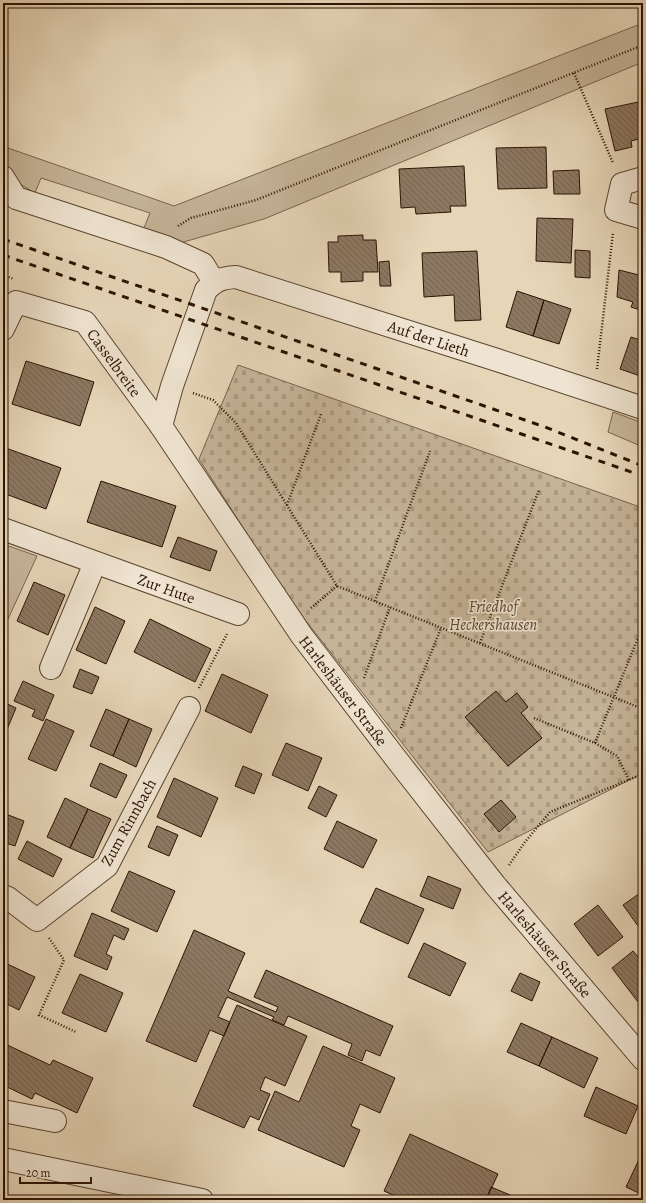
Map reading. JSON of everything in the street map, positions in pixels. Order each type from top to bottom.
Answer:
[{"type":"street","points":[[3,177],[10,195],[166,247],[203,264],[214,282],[206,290],[172,386],[161,426]]},
{"type":"street","points":[[643,178],[622,184],[616,210],[643,218]]},
{"type":"street","name":"Auf der Lieth","points":[[214,282],[224,278],[236,277],[643,408]]},
{"type":"street","name":"Casselbreite","points":[[3,328],[16,302],[84,322],[161,426]]},
{"type":"street","name":"Harleshäuser Straße","points":[[161,426],[293,623],[400,765],[495,885],[643,1059]]},
{"type":"street","name":"Zur Hute","points":[[3,530],[238,614]]},
{"type":"street","points":[[51,668],[95,563]]},
{"type":"street","name":"Zum Rinnbach","points":[[37,920],[107,866],[189,708]]},
{"type":"street","points":[[3,896],[8,898],[37,920]]},
{"type":"street","points":[[3,1111],[55,1121]]},
{"type":"street","points":[[3,1160],[202,1200]]},
{"type":"path","points":[[166,247],[174,228],[191,218],[256,200],[643,45]]},
{"type":"path","points":[[574,73],[622,184]]},
{"type":"path","points":[[595,392],[616,210]]},
{"type":"path","points":[[172,386],[214,400],[236,423],[337,586],[643,709]]},
{"type":"path","points":[[287,505],[321,414]]},
{"type":"path","points":[[375,601],[430,451]]},
{"type":"path","points":[[480,643],[539,490]]},
{"type":"path","points":[[293,623],[337,586]]},
{"type":"path","points":[[363,680],[390,607]]},
{"type":"path","points":[[189,708],[238,614]]},
{"type":"path","points":[[595,743],[643,626]]},
{"type":"path","points":[[401,729],[441,628]]},
{"type":"path","points":[[639,637],[643,638]]},
{"type":"path","points":[[534,718],[595,743],[617,756],[629,780]]},
{"type":"path","points":[[495,885],[525,842],[550,812],[643,774]]},
{"type":"path","points":[[37,920],[64,960],[39,1015],[76,1032]]},
{"type":"green space","points":[[643,23],[643,62],[264,219],[166,247],[140,238],[150,213],[41,178],[35,193],[15,181],[3,163],[3,135],[8,148],[174,206]]},
{"type":"green space","name":"Friedhof Heckershausen","points":[[238,365],[643,508],[643,773],[488,852],[291,602],[199,459]]},
{"type":"green space","points":[[613,412],[643,423],[643,447],[608,432]]},
{"type":"green space","points":[[3,544],[37,556],[3,630]]},
{"type":"building","points":[[643,101],[643,138],[631,141],[632,147],[615,151],[605,109]]},
{"type":"building","points":[[546,147],[547,188],[498,189],[496,148]]},
{"type":"building","points":[[464,166],[466,206],[450,206],[451,212],[416,214],[415,207],[401,208],[399,169]]},
{"type":"building","points":[[579,170],[580,194],[554,194],[553,171]]},
{"type":"building","points":[[537,218],[573,219],[571,263],[536,261]]},
{"type":"building","points":[[363,235],[363,240],[376,240],[378,272],[363,272],[363,281],[341,282],[341,272],[329,272],[328,242],[338,242],[338,236]]},
{"type":"building","points":[[575,250],[590,251],[590,278],[575,277]]},
{"type":"building","points":[[477,251],[481,320],[455,321],[454,295],[424,297],[422,253]]},
{"type":"building","points":[[389,261],[391,286],[380,286],[379,262]]},
{"type":"building","points":[[619,270],[643,276],[643,311],[631,307],[633,302],[617,297]]},
{"type":"building","points":[[517,291],[544,300],[533,336],[506,327]]},
{"type":"building","points":[[544,300],[571,309],[559,344],[533,336]]},
{"type":"building","points":[[631,337],[643,341],[643,377],[620,369]]},
{"type":"building","points":[[26,361],[94,382],[80,426],[12,404]]},
{"type":"building","points":[[3,447],[61,468],[46,509],[3,493]]},
{"type":"building","points":[[101,481],[176,506],[162,547],[87,522]]},
{"type":"building","points":[[178,537],[217,551],[210,571],[170,557]]},
{"type":"building","points":[[34,582],[65,595],[48,635],[17,621]]},
{"type":"building","points":[[95,607],[125,621],[106,664],[76,650]]},
{"type":"building","points":[[150,619],[211,649],[195,682],[134,652]]},
{"type":"building","points":[[80,669],[99,677],[92,694],[73,687]]},
{"type":"building","points":[[222,674],[268,695],[251,733],[205,711]]},
{"type":"building","points":[[23,681],[54,695],[43,721],[32,716],[35,710],[14,701]]},
{"type":"building","points":[[496,691],[506,702],[517,693],[528,707],[521,713],[542,738],[508,766],[465,717]]},
{"type":"building","points":[[3,702],[16,708],[3,739]]},
{"type":"building","points":[[106,709],[129,719],[113,756],[90,746]]},
{"type":"building","points":[[46,719],[74,731],[56,771],[28,759]]},
{"type":"building","points":[[129,719],[152,729],[136,767],[113,756]]},
{"type":"building","points":[[286,743],[322,758],[308,791],[272,775]]},
{"type":"building","points":[[100,763],[127,775],[116,798],[90,786]]},
{"type":"building","points":[[243,766],[262,774],[254,794],[235,786]]},
{"type":"building","points":[[174,778],[218,798],[201,837],[157,817]]},
{"type":"building","points":[[319,786],[337,795],[326,817],[308,808]]},
{"type":"building","points":[[65,798],[88,809],[70,848],[47,837]]},
{"type":"building","points":[[501,800],[516,817],[499,832],[484,814]]},
{"type":"building","points":[[3,802],[6,803],[3,812]]},
{"type":"building","points":[[88,809],[111,819],[93,858],[70,848]]},
{"type":"building","points":[[3,813],[24,821],[15,846],[3,842]]},
{"type":"building","points":[[337,821],[377,840],[363,868],[324,849]]},
{"type":"building","points":[[157,826],[178,835],[169,856],[148,847]]},
{"type":"building","points":[[27,841],[62,859],[53,877],[18,859]]},
{"type":"building","points":[[129,871],[175,891],[157,932],[111,911]]},
{"type":"building","points":[[428,876],[461,889],[453,909],[420,896]]},
{"type":"building","points":[[376,888],[424,909],[408,944],[360,922]]},
{"type":"building","points":[[643,891],[643,923],[638,926],[623,905]]},
{"type":"building","points":[[598,905],[623,937],[598,956],[574,924]]},
{"type":"building","points":[[92,913],[129,929],[124,940],[114,935],[106,954],[112,957],[107,970],[74,956]]},
{"type":"building","points":[[194,930],[245,953],[228,991],[276,1012],[278,1007],[254,997],[266,970],[393,1026],[380,1056],[366,1050],[362,1061],[348,1055],[352,1044],[288,1016],[284,1025],[272,1020],[274,1017],[227,997],[218,1017],[230,1022],[224,1036],[210,1030],[196,1062],[146,1041]]},
{"type":"building","points":[[424,943],[466,963],[450,996],[408,977]]},
{"type":"building","points":[[633,951],[643,963],[643,997],[638,1002],[612,968]]},
{"type":"building","points":[[3,962],[35,977],[19,1010],[3,1002]]},
{"type":"building","points":[[520,973],[540,982],[532,1001],[511,991]]},
{"type":"building","points":[[80,974],[123,993],[106,1032],[62,1013]]},
{"type":"building","points":[[237,1005],[307,1036],[285,1086],[265,1077],[260,1090],[270,1094],[259,1120],[250,1116],[244,1128],[193,1106]]},
{"type":"building","points":[[521,1023],[552,1037],[539,1066],[507,1052]]},
{"type":"building","points":[[552,1037],[598,1058],[584,1088],[539,1066]]},
{"type":"building","points":[[3,1043],[50,1065],[53,1060],[93,1078],[77,1113],[35,1093],[32,1099],[3,1085]]},
{"type":"building","points":[[323,1046],[395,1078],[380,1113],[360,1104],[351,1126],[360,1130],[344,1167],[258,1130],[275,1091],[299,1102]]},
{"type":"building","points":[[596,1087],[638,1106],[626,1134],[584,1116]]},
{"type":"building","points":[[410,1134],[498,1174],[486,1200],[405,1200],[384,1191]]},
{"type":"building","points":[[643,1151],[643,1195],[626,1187]]},
{"type":"building","points":[[491,1187],[522,1200],[486,1200]]},
{"type":"railway","points":[[3,239],[545,427],[643,466]]},
{"type":"railway","points":[[3,255],[643,476]]}]
